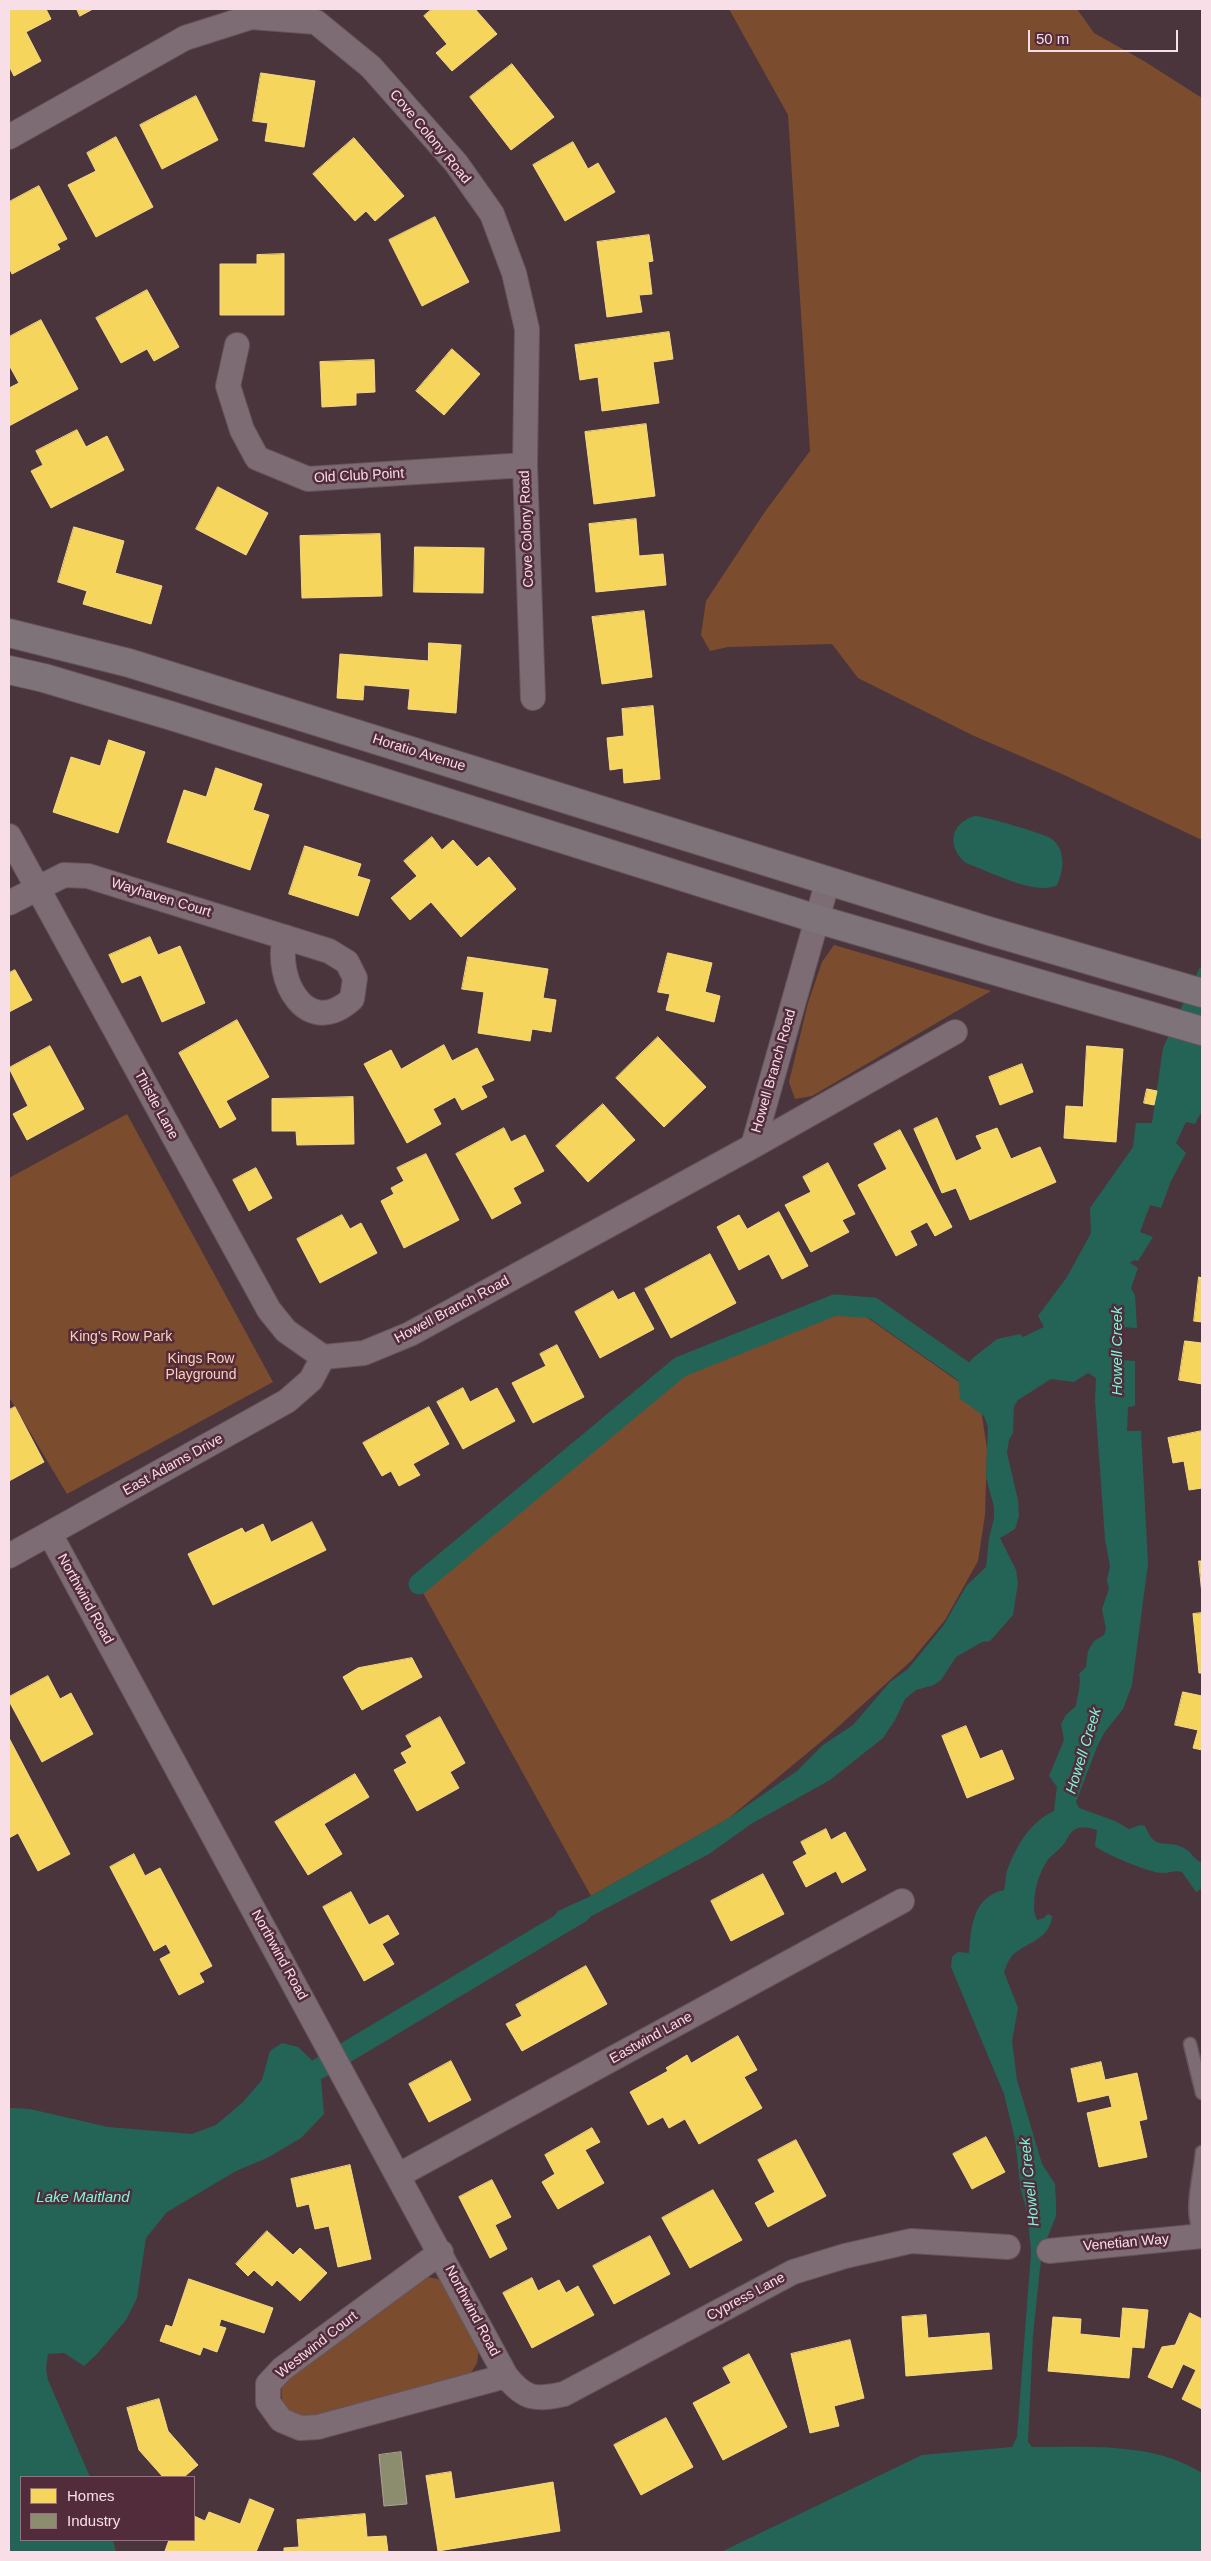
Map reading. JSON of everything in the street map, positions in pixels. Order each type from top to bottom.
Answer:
[{"type":"main road","name":"Horatio Avenue","points":[[9,633],[129,663],[828,880]]},
{"type":"main road","points":[[9,670],[44,678],[117,700],[817,919],[1202,1031]]},
{"type":"main road","points":[[389,784],[400,747]]},
{"type":"main road","points":[[828,880],[989,931],[1190,990]]},
{"type":"street","name":"Cove Colony Road","points":[[9,138],[185,38],[251,18],[316,22],[371,67],[456,163],[492,214],[514,273],[527,329],[524,465],[533,698]]},
{"type":"street","name":"Old Club Point","points":[[237,345],[228,386],[242,430],[257,458],[308,479],[524,465]]},
{"type":"street","name":"Thistle Lane","points":[[9,836],[269,1310],[286,1331],[323,1357]]},
{"type":"street","name":"Wayhaven Court","points":[[9,903],[37,887],[64,875],[88,876],[285,937]]},
{"type":"street","name":"Howell Branch Road","points":[[323,1357],[364,1353],[410,1334],[753,1146],[828,880]]},
{"type":"street","points":[[753,1146],[955,1032]]},
{"type":"street","name":"East Adams Drive","points":[[9,1556],[288,1401],[311,1380],[323,1357]]},
{"type":"street","name":"Northwind Road","points":[[50,1534],[441,2252],[506,2376]]},
{"type":"street","name":"Eastwind Lane","points":[[399,2175],[902,1901]]},
{"type":"street","name":"Venetian Way","points":[[1050,2251],[1202,2236]]},
{"type":"street","name":"Cypress Lane","points":[[506,2376],[518,2391],[539,2399],[564,2394],[793,2272],[845,2256],[911,2241],[1008,2247]]},
{"type":"street","name":"Westwind Court","points":[[441,2252],[282,2369],[268,2384],[268,2402],[281,2420],[300,2428],[318,2427],[506,2376]]},
{"type":"lane","points":[[1190,2044],[1202,2093]]},
{"type":"lane","points":[[1202,2152],[1194,2214],[1196,2226],[1202,2236]]},
{"type":"green space","points":[[729,9],[1077,9],[1094,33],[1144,61],[1202,98],[1202,840],[1062,774],[972,735],[858,678],[832,644],[728,647],[710,651],[701,635],[706,601],[764,513],[810,451],[788,115]]},
{"type":"green space","points":[[834,945],[991,991],[812,1096],[795,1099],[789,1082],[808,1003],[822,962]]},
{"type":"green space","name":"King's Row Park","points":[[127,1114],[273,1382],[67,1494],[9,1397],[9,1178]]},
{"type":"green space","points":[[845,1302],[979,1396],[987,1449],[985,1515],[978,1561],[945,1620],[911,1661],[829,1735],[729,1818],[591,1896],[417,1582],[679,1368]]},
{"type":"green space","points":[[427,2277],[438,2279],[446,2286],[479,2349],[477,2363],[469,2376],[313,2418],[297,2415],[287,2408],[282,2397],[283,2381],[418,2281]]},
{"type":"water","points":[[975,816],[1039,833],[1052,839],[1057,844],[1062,855],[1061,873],[1057,885],[1048,888],[1038,888],[1025,885],[966,863],[956,850],[954,836],[960,824],[966,819]]},
{"type":"water","name":"Howell Creek","points":[[1202,966],[1202,1111],[1195,1124],[1186,1122],[1176,1143],[1186,1153],[1171,1181],[1161,1208],[1150,1205],[1140,1232],[1153,1237],[1138,1261],[1134,1260],[1130,1263],[1138,1268],[1131,1288],[1135,1295],[1137,1328],[1122,1327],[1120,1360],[1135,1361],[1135,1406],[1128,1407],[1127,1431],[1141,1431],[1148,1564],[1132,1685],[1123,1709],[1104,1733],[1097,1747],[1076,1802],[1079,1808],[1115,1821],[1129,1829],[1140,1825],[1145,1826],[1149,1834],[1157,1842],[1177,1845],[1186,1849],[1202,1863],[1202,1888],[1196,1892],[1182,1872],[1157,1872],[1138,1867],[1117,1858],[1095,1846],[1097,1830],[1085,1827],[1075,1829],[1063,1845],[1047,1861],[1038,1882],[1034,1898],[1035,1913],[1037,1920],[1044,1918],[1048,1914],[1052,1916],[1047,1931],[1016,1952],[1008,1962],[1004,1972],[1018,2008],[1012,2041],[1017,2080],[1042,2164],[1055,2184],[1056,2216],[1044,2246],[1040,2268],[1033,2335],[1028,2442],[1032,2447],[1098,2447],[1142,2451],[1183,2463],[1202,2473],[1202,2552],[721,2552],[922,2455],[1012,2447],[1017,2437],[1031,2253],[1028,2215],[1021,2191],[1015,2139],[1004,2094],[951,1967],[952,1957],[958,1952],[969,1953],[973,1923],[980,1906],[986,1899],[1004,1890],[1007,1871],[1019,1844],[1038,1821],[1054,1811],[1057,1787],[1049,1776],[1064,1740],[1061,1724],[1066,1715],[1076,1706],[1080,1685],[1079,1674],[1086,1667],[1088,1651],[1094,1641],[1104,1635],[1106,1629],[1102,1609],[1109,1589],[1107,1580],[1110,1566],[1105,1539],[1095,1400],[1096,1378],[1088,1373],[1074,1382],[1051,1379],[1018,1400],[1014,1406],[1013,1433],[1009,1440],[1007,1453],[1018,1500],[1019,1516],[1015,1529],[1000,1538],[1016,1570],[1018,1583],[1013,1615],[990,1641],[982,1642],[956,1657],[941,1680],[934,1685],[916,1690],[905,1699],[895,1720],[883,1738],[830,1780],[751,1824],[709,1854],[565,1930],[554,1923],[552,1919],[558,1911],[591,1896],[729,1818],[797,1771],[823,1745],[853,1725],[890,1682],[908,1669],[943,1626],[967,1585],[986,1567],[989,1538],[994,1518],[994,1507],[986,1477],[988,1427],[984,1416],[960,1399],[958,1375],[973,1358],[997,1339],[1020,1334],[1023,1337],[1044,1327],[1038,1316],[1067,1277],[1091,1233],[1090,1208],[1133,1147],[1136,1123],[1152,1123],[1163,1048]]},
{"type":"water","name":"Lake Maitland","points":[[282,2043],[298,2047],[320,2068],[324,2114],[301,2138],[267,2158],[236,2171],[167,2212],[146,2238],[137,2298],[126,2320],[84,2366],[64,2353],[48,2354],[46,2369],[48,2380],[90,2476],[20,2476],[20,2541],[113,2541],[116,2552],[9,2552],[9,2108],[30,2109],[108,2127],[192,2134],[216,2125],[242,2103],[262,2080],[270,2051]]},
{"type":"building: Homes","points":[[9,9],[46,9],[51,19],[26,32],[41,61],[14,76],[9,66]]},
{"type":"building: Homes","points":[[77,9],[93,9],[80,16]]},
{"type":"building: Homes","points":[[432,9],[475,9],[497,34],[452,71],[436,53],[447,44],[424,16]]},
{"type":"building: Homes","points":[[512,64],[554,117],[511,150],[470,97]]},
{"type":"building: Homes","points":[[261,73],[315,81],[304,147],[265,141],[268,123],[253,121]]},
{"type":"building: Homes","points":[[196,96],[218,140],[162,169],[140,125]]},
{"type":"building: Homes","points":[[116,137],[153,207],[96,237],[68,185],[96,171],[87,153]]},
{"type":"building: Homes","points":[[354,138],[404,196],[375,221],[366,211],[355,221],[313,174]]},
{"type":"building: Homes","points":[[573,142],[588,169],[598,163],[615,192],[565,221],[533,165]]},
{"type":"building: Homes","points":[[39,186],[67,239],[57,244],[60,249],[12,274],[9,267],[9,202]]},
{"type":"building: Homes","points":[[435,217],[469,282],[422,306],[389,240]]},
{"type":"building: Homes","points":[[649,235],[653,261],[648,262],[652,294],[639,295],[642,312],[607,317],[597,242]]},
{"type":"building: Homes","points":[[284,254],[284,315],[220,315],[220,264],[257,264],[257,255]]},
{"type":"building: Homes","points":[[147,290],[179,347],[154,361],[147,349],[121,363],[96,318]]},
{"type":"building: Homes","points":[[41,320],[78,389],[9,426],[9,388],[19,383],[9,365],[9,337]]},
{"type":"building: Homes","points":[[669,332],[673,359],[653,362],[659,403],[602,411],[598,377],[580,380],[575,345]]},
{"type":"building: Homes","points":[[452,349],[480,374],[444,415],[416,391]]},
{"type":"building: Homes","points":[[374,360],[375,392],[356,393],[356,405],[322,407],[320,362]]},
{"type":"building: Homes","points":[[646,424],[655,496],[594,504],[585,432]]},
{"type":"building: Homes","points":[[77,430],[86,447],[107,436],[124,470],[51,508],[31,471],[43,465],[36,451]]},
{"type":"building: Homes","points":[[218,487],[268,513],[246,555],[196,529]]},
{"type":"building: Homes","points":[[636,519],[639,556],[663,554],[666,585],[596,592],[589,524]]},
{"type":"building: Homes","points":[[74,527],[124,541],[115,573],[162,586],[151,624],[83,604],[87,591],[58,582]]},
{"type":"building: Homes","points":[[380,534],[382,596],[302,598],[300,536]]},
{"type":"building: Homes","points":[[415,547],[484,548],[483,593],[414,592]]},
{"type":"building: Homes","points":[[644,611],[652,677],[602,684],[592,617]]},
{"type":"building: Homes","points":[[429,643],[461,645],[456,713],[408,709],[410,689],[364,685],[363,700],[337,698],[340,654],[428,661]]},
{"type":"building: Homes","points":[[653,706],[660,779],[624,783],[623,768],[610,770],[607,738],[624,736],[622,709]]},
{"type":"building: Homes","points":[[109,740],[145,752],[118,833],[53,812],[71,757],[100,766]]},
{"type":"building: Homes","points":[[216,768],[262,784],[253,810],[269,815],[250,870],[167,842],[184,790],[206,797]]},
{"type":"building: Homes","points":[[432,837],[442,850],[453,840],[477,867],[489,857],[516,889],[461,937],[431,902],[410,920],[391,898],[417,876],[404,861]]},
{"type":"building: Homes","points":[[305,846],[361,864],[357,876],[370,880],[358,916],[289,894]]},
{"type":"building: Homes","points":[[150,937],[158,955],[180,946],[205,1003],[162,1022],[141,975],[122,983],[109,955]]},
{"type":"building: Homes","points":[[668,953],[712,963],[705,992],[720,996],[714,1022],[666,1010],[670,994],[658,992]]},
{"type":"building: Homes","points":[[468,957],[548,969],[543,998],[556,1000],[551,1032],[532,1029],[530,1041],[478,1033],[484,992],[462,989]]},
{"type":"building: Homes","points":[[15,970],[32,1000],[9,1012],[9,973]]},
{"type":"building: Homes","points":[[237,1020],[269,1077],[226,1101],[236,1119],[220,1128],[179,1053]]},
{"type":"building: Homes","points":[[658,1037],[706,1087],[664,1127],[616,1078]]},
{"type":"building: Homes","points":[[444,1045],[452,1061],[477,1048],[494,1080],[481,1086],[487,1097],[462,1110],[455,1097],[433,1109],[441,1124],[407,1143],[364,1064],[391,1050],[401,1069]]},
{"type":"building: Homes","points":[[50,1046],[84,1109],[27,1140],[13,1114],[28,1106],[9,1068]]},
{"type":"building: Homes","points":[[1087,1046],[1123,1049],[1116,1142],[1064,1138],[1066,1106],[1083,1107]]},
{"type":"building: Homes","points":[[1022,1064],[1033,1092],[1000,1105],[989,1077]]},
{"type":"building: Homes","points":[[1147,1089],[1157,1091],[1154,1105],[1144,1103]]},
{"type":"building: Homes","points":[[353,1097],[354,1144],[297,1145],[296,1131],[272,1131],[272,1099]]},
{"type":"building: Homes","points":[[603,1104],[635,1140],[588,1182],[556,1146]]},
{"type":"building: Homes","points":[[937,1118],[956,1161],[982,1149],[976,1136],[997,1128],[1011,1159],[1040,1147],[1056,1182],[970,1220],[956,1188],[942,1193],[914,1129]]},
{"type":"building: Homes","points":[[504,1128],[511,1142],[525,1135],[544,1171],[513,1188],[521,1203],[492,1219],[456,1154]]},
{"type":"building: Homes","points":[[900,1130],[952,1227],[935,1236],[927,1222],[910,1231],[917,1245],[896,1256],[858,1185],[887,1169],[874,1144]]},
{"type":"building: Homes","points":[[426,1154],[459,1220],[404,1248],[381,1201],[394,1194],[391,1188],[404,1181],[397,1168]]},
{"type":"building: Homes","points":[[828,1163],[855,1214],[842,1220],[849,1232],[811,1252],[785,1205],[811,1192],[803,1177]]},
{"type":"building: Homes","points":[[256,1168],[272,1198],[249,1211],[233,1180]]},
{"type":"building: Homes","points":[[779,1212],[808,1266],[782,1279],[769,1254],[739,1270],[717,1227],[739,1215],[747,1229]]},
{"type":"building: Homes","points":[[342,1215],[350,1229],[361,1223],[377,1253],[320,1283],[297,1239]]},
{"type":"building: Homes","points":[[710,1254],[736,1303],[671,1338],[645,1289]]},
{"type":"building: Homes","points":[[1199,1277],[1202,1278],[1202,1322],[1194,1321]]},
{"type":"building: Homes","points":[[613,1291],[618,1300],[634,1292],[654,1329],[600,1358],[575,1312]]},
{"type":"building: Homes","points":[[1185,1341],[1202,1343],[1202,1384],[1179,1380]]},
{"type":"building: Homes","points":[[557,1345],[584,1397],[533,1423],[512,1383],[546,1366],[540,1354]]},
{"type":"building: Homes","points":[[463,1388],[470,1402],[497,1388],[515,1421],[463,1449],[437,1402]]},
{"type":"building: Homes","points":[[15,1407],[44,1462],[9,1481],[9,1410]]},
{"type":"building: Homes","points":[[429,1407],[449,1444],[413,1464],[420,1475],[399,1486],[391,1471],[382,1476],[363,1443]]},
{"type":"building: Homes","points":[[1202,1431],[1202,1488],[1189,1490],[1184,1461],[1173,1463],[1168,1438]]},
{"type":"building: Homes","points":[[312,1522],[326,1550],[213,1605],[188,1554],[242,1528],[245,1533],[263,1524],[271,1542]]},
{"type":"building: Homes","points":[[1199,1561],[1202,1561],[1202,1594]]},
{"type":"building: Homes","points":[[1202,1613],[1202,1673],[1199,1673],[1193,1614]]},
{"type":"building: Homes","points":[[412,1658],[422,1677],[362,1710],[343,1677],[358,1668]]},
{"type":"building: Homes","points":[[48,1676],[60,1699],[71,1693],[93,1734],[42,1762],[9,1701],[9,1697]]},
{"type":"building: Homes","points":[[1183,1692],[1202,1696],[1202,1750],[1193,1748],[1198,1730],[1175,1725]]},
{"type":"building: Homes","points":[[440,1717],[465,1763],[450,1772],[459,1788],[417,1811],[394,1770],[407,1763],[401,1753],[412,1747],[406,1736]]},
{"type":"building: Homes","points":[[966,1726],[980,1759],[1002,1750],[1014,1779],[967,1798],[942,1736]]},
{"type":"building: Homes","points":[[9,1738],[70,1854],[38,1871],[18,1833],[9,1838]]},
{"type":"building: Homes","points":[[355,1774],[369,1797],[324,1824],[342,1854],[308,1875],[275,1822]]},
{"type":"building: Homes","points":[[826,1829],[831,1840],[845,1832],[866,1870],[842,1883],[836,1871],[806,1887],[793,1862],[807,1854],[801,1842]]},
{"type":"building: Homes","points":[[134,1854],[145,1876],[160,1868],[212,1966],[199,1973],[204,1982],[179,1995],[160,1959],[171,1953],[166,1944],[154,1951],[110,1867]]},
{"type":"building: Homes","points":[[763,1874],[784,1914],[731,1941],[711,1901]]},
{"type":"building: Homes","points":[[351,1892],[369,1925],[388,1915],[399,1934],[382,1944],[394,1964],[364,1981],[323,1907]]},
{"type":"building: Homes","points":[[586,1966],[607,2004],[522,2051],[506,2024],[522,2016],[516,2005]]},
{"type":"building: Homes","points":[[738,2036],[757,2070],[744,2077],[762,2108],[699,2144],[685,2119],[669,2128],[663,2117],[648,2125],[630,2092],[668,2071],[666,2068],[687,2055],[691,2063]]},
{"type":"building: Homes","points":[[451,2061],[471,2100],[429,2122],[409,2084]]},
{"type":"building: Homes","points":[[1101,2062],[1105,2080],[1137,2073],[1147,2119],[1139,2121],[1147,2157],[1099,2167],[1087,2113],[1112,2107],[1109,2095],[1078,2102],[1071,2069]]},
{"type":"building: Homes","points":[[592,2128],[600,2142],[585,2150],[604,2183],[558,2209],[542,2182],[555,2174],[545,2155]]},
{"type":"building: Homes","points":[[986,2137],[1005,2172],[972,2189],[953,2154]]},
{"type":"building: Homes","points":[[796,2140],[826,2196],[768,2227],[755,2203],[775,2192],[758,2160]]},
{"type":"building: Homes","points":[[350,2165],[371,2259],[338,2267],[329,2226],[315,2229],[309,2204],[297,2207],[291,2179]]},
{"type":"building: Homes","points":[[492,2180],[511,2217],[495,2225],[507,2249],[490,2258],[459,2197]]},
{"type":"building: Homes","points":[[713,2190],[742,2240],[690,2268],[662,2218]]},
{"type":"building: Homes","points":[[267,2231],[293,2255],[300,2248],[327,2273],[300,2301],[277,2280],[272,2286],[254,2270],[248,2276],[236,2264]]},
{"type":"building: Homes","points":[[650,2236],[670,2274],[614,2304],[593,2266]]},
{"type":"building: Homes","points":[[532,2278],[538,2291],[559,2280],[566,2293],[578,2286],[594,2315],[532,2348],[503,2293]]},
{"type":"building: Homes","points":[[189,2279],[273,2308],[264,2333],[221,2319],[219,2326],[226,2328],[217,2352],[203,2347],[200,2355],[160,2341],[166,2325],[172,2327]]},
{"type":"building: Homes","points":[[1123,2308],[1148,2310],[1144,2348],[1132,2347],[1129,2378],[1048,2371],[1053,2317],[1081,2319],[1080,2334],[1120,2338]]},
{"type":"building: Homes","points":[[1190,2313],[1202,2319],[1202,2409],[1182,2399],[1196,2370],[1183,2364],[1172,2388],[1148,2377],[1162,2347],[1175,2345]]},
{"type":"building: Homes","points":[[926,2315],[928,2338],[989,2333],[992,2369],[906,2376],[902,2317]]},
{"type":"building: Homes","points":[[850,2340],[864,2398],[834,2406],[839,2426],[810,2433],[791,2354]]},
{"type":"building: Homes","points":[[749,2354],[787,2427],[723,2460],[693,2403],[731,2383],[723,2368]]},
{"type":"building: Homes","points":[[159,2399],[168,2431],[198,2465],[185,2476],[162,2476],[139,2450],[127,2408]]},
{"type":"building: Homes","points":[[666,2418],[693,2467],[641,2495],[614,2445]]},
{"type":"building: Homes","points":[[451,2472],[455,2499],[553,2482],[560,2531],[438,2551],[426,2476]]},
{"type":"building: Homes","points":[[250,2499],[274,2509],[256,2552],[165,2551],[169,2541],[195,2541],[195,2516],[205,2521],[209,2512],[240,2524]]},
{"type":"building: Homes","points":[[365,2514],[367,2537],[386,2536],[388,2552],[284,2552],[284,2548],[299,2547],[297,2520]]},
{"type":"building: Industry","points":[[401,2452],[407,2504],[384,2506],[379,2455]]},
{"type":"waterway","points":[[419,1584],[680,1367],[835,1305],[873,1308],[986,1387]]},
{"type":"waterway","points":[[320,2068],[581,1912]]},
{"type":"park label","name":"Kings Row Playground","points":[[201,1368]]}]
